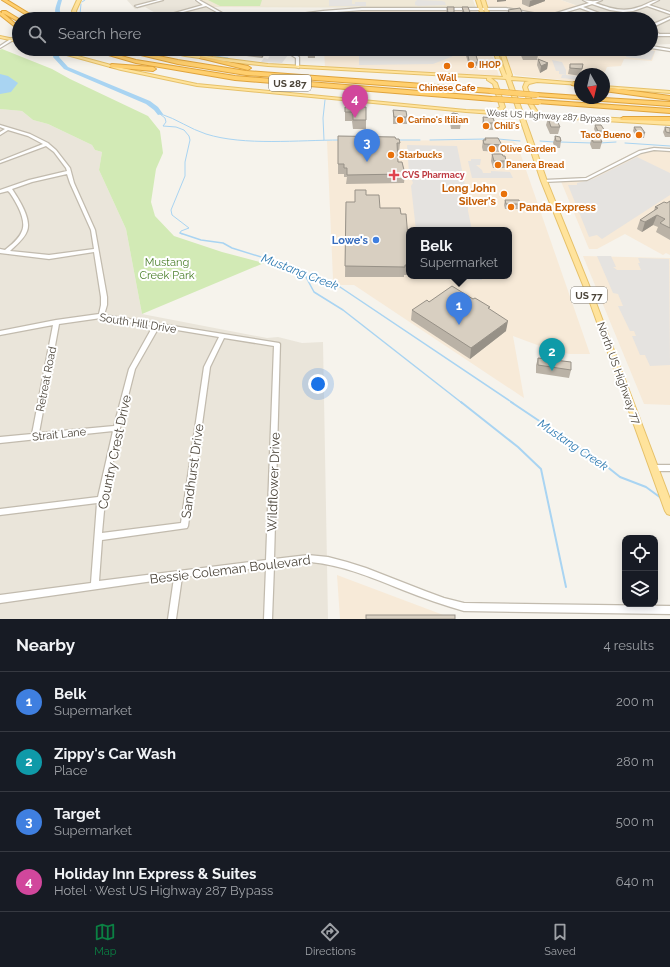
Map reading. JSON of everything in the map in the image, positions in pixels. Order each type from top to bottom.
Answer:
[{"type":"highway","points":[[4,0],[24,12]]},
{"type":"highway","points":[[0,9],[12,17]]},
{"type":"highway","points":[[0,13],[12,23]]},
{"type":"highway","name":"US 287","points":[[119,56],[164,67],[243,79],[493,99],[670,111]]},
{"type":"highway","name":"US 287","points":[[150,56],[227,70],[324,79],[574,98]]},
{"type":"highway","points":[[202,58],[242,67],[324,79]]},
{"type":"highway","points":[[112,66],[243,79]]},
{"type":"highway","points":[[610,89],[670,98]]},
{"type":"highway","points":[[610,100],[670,104]]},
{"type":"highway","points":[[623,120],[670,119]]},
{"type":"main road","points":[[74,12],[79,0]]},
{"type":"main road","points":[[478,0],[481,12]]},
{"type":"main road","points":[[483,0],[487,12]]},
{"type":"main road","points":[[0,37],[12,40]]},
{"type":"main road","name":"West US Highway 287 Bypass","points":[[70,56],[197,85],[490,113],[670,123]]},
{"type":"main road","points":[[192,56],[248,64],[484,78],[508,78],[574,84]]},
{"type":"main road","name":"North US Highway 77","points":[[497,56],[504,75],[508,78],[544,181],[592,300],[670,511]]},
{"type":"main road","name":"North US Highway 77","points":[[503,56],[510,75],[508,78]]},
{"type":"main road","points":[[484,78],[491,79],[495,83],[503,107],[500,110],[490,113]]},
{"type":"main road","points":[[537,80],[527,83],[525,87],[533,110],[536,114],[541,116]]},
{"type":"main road","points":[[610,88],[670,92]]},
{"type":"street","points":[[137,6],[162,0]]},
{"type":"street","points":[[197,0],[218,12]]},
{"type":"street","points":[[584,0],[623,12],[658,0]]},
{"type":"street","points":[[565,12],[601,0]]},
{"type":"street","points":[[181,12],[206,5]]},
{"type":"street","points":[[646,5],[670,13]]},
{"type":"street","points":[[580,8],[592,12]]},
{"type":"street","points":[[320,12],[362,9],[506,9],[520,12]]},
{"type":"street","points":[[658,23],[670,18]]},
{"type":"street","points":[[658,35],[670,35]]},
{"type":"street","points":[[0,47],[12,41]]},
{"type":"street","points":[[658,48],[670,50]]},
{"type":"street","points":[[295,56],[298,58],[298,67]]},
{"type":"street","points":[[0,126],[30,135],[47,144],[61,158],[69,172],[72,183],[89,219],[96,250],[104,298],[101,316]]},
{"type":"street","points":[[0,134],[8,128]]},
{"type":"street","points":[[0,162],[47,144]]},
{"type":"street","points":[[544,181],[576,181],[587,179],[640,152],[654,149],[670,150]]},
{"type":"street","points":[[0,192],[44,177],[69,172]]},
{"type":"street","points":[[6,252],[22,236],[26,228],[26,222],[17,201],[9,188]]},
{"type":"street","points":[[0,251],[49,258],[96,250]]},
{"type":"street","name":"South Hill Drive","points":[[0,333],[56,322],[101,316],[277,344]]},
{"type":"street","name":"Retreat Road","points":[[35,436],[56,322]]},
{"type":"street","name":"Country Crest Drive","points":[[95,585],[102,500],[117,428],[132,369],[157,325]]},
{"type":"street","name":"Sandhurst Drive","points":[[100,537],[184,526],[206,367],[222,336]]},
{"type":"street","name":"Wildflower Drive","points":[[268,619],[277,344]]},
{"type":"street","name":"Strait Lane","points":[[0,440],[117,428]]},
{"type":"street","points":[[656,471],[670,468]]},
{"type":"street","points":[[0,512],[102,500]]},
{"type":"street","name":"Bessie Coleman Boulevard","points":[[0,599],[95,585],[308,558],[329,561],[439,601],[464,607],[670,610]]},
{"type":"street","points":[[172,619],[179,574]]},
{"type":"shaded area","points":[[127,0],[193,0],[214,12],[154,12],[145,7],[135,9]]},
{"type":"shaded area","points":[[200,0],[473,0],[476,8],[212,7]]},
{"type":"shaded area","points":[[329,0],[352,0],[352,4],[355,4],[355,2],[366,2],[366,6],[329,6]]},
{"type":"shaded area","points":[[417,0],[442,1],[445,2],[446,5],[418,6],[415,5]]},
{"type":"shaded area","points":[[486,0],[561,0],[580,7],[561,12],[525,12],[510,9],[489,8]]},
{"type":"shaded area","points":[[561,0],[670,0],[670,44],[658,45],[658,12],[574,12],[584,8]]},
{"type":"shaded area","points":[[363,10],[474,10],[478,12],[336,12]]},
{"type":"shaded area","points":[[270,56],[287,56],[282,63],[261,62],[264,58],[268,59]]},
{"type":"shaded area","points":[[324,56],[492,56],[499,76],[498,77],[325,68]]},
{"type":"shaded area","points":[[359,56],[453,56],[433,64],[359,65]]},
{"type":"shaded area","points":[[506,56],[654,56],[652,61],[624,59],[621,66],[607,68],[574,68],[574,81],[515,75],[511,70]]},
{"type":"shaded area","points":[[626,56],[653,56],[651,60]]},
{"type":"shaded area","points":[[552,60],[562,62],[566,70],[566,75],[559,74],[559,71],[556,71]]},
{"type":"shaded area","points":[[562,75],[574,76],[574,79],[561,78]]},
{"type":"shaded area","points":[[0,109],[22,111],[33,120],[48,124],[92,145],[95,150],[102,152],[99,170],[126,229],[142,314],[267,338],[278,337],[302,343],[323,342],[328,619],[0,619]]},
{"type":"shaded area","points":[[327,141],[513,141],[517,144],[590,354],[569,354],[548,349],[513,336],[524,398],[354,285],[339,285],[333,279]]},
{"type":"shaded area","points":[[407,145],[457,146],[468,199],[468,211],[471,227],[416,227],[411,186],[413,183],[409,172]]},
{"type":"shaded area","points":[[656,150],[670,151],[670,255],[666,253],[663,255],[625,234],[597,249],[589,249],[560,179],[584,178],[630,154]]},
{"type":"shaded area","points":[[637,157],[670,173],[670,195],[602,239],[597,235],[589,237],[568,185],[577,185],[577,183],[593,179]]},
{"type":"shaded area","points":[[471,159],[481,159],[480,165],[476,165],[482,170],[483,173],[491,173],[491,171],[510,172],[513,178],[472,178],[468,161],[471,161]]},
{"type":"shaded area","points":[[583,256],[670,258],[670,405],[644,404]]},
{"type":"shaded area","points":[[597,256],[611,256],[616,267],[613,267],[617,270],[641,270],[638,263],[640,263],[638,258],[669,259],[670,365],[650,366],[645,355],[640,355],[632,336],[636,336],[634,331],[630,331],[618,306],[623,306],[618,294],[613,293]]},
{"type":"shaded area","points":[[424,279],[482,279],[482,280]]},
{"type":"shaded area","points":[[337,575],[454,619],[340,619]]},
{"type":"green space","points":[[208,0],[262,0],[260,6],[220,6]]},
{"type":"green space","name":"Mustang Creek Park","points":[[2,49],[12,53],[12,56],[20,56],[52,69],[148,116],[160,131],[163,153],[156,169],[151,202],[155,216],[174,236],[222,252],[264,263],[142,314],[126,229],[99,170],[102,152],[95,150],[92,145],[48,124],[33,120],[22,111],[0,109],[0,50]]},
{"type":"water","points":[[0,74],[8,76],[18,83],[11,92],[0,94]]},
{"type":"building","points":[[447,7],[454,7],[454,12],[448,12]]},
{"type":"building","points":[[462,7],[468,7],[470,12],[464,12]]},
{"type":"building","points":[[520,8],[522,12],[509,12],[508,10]]},
{"type":"building","points":[[468,56],[476,56],[477,64],[470,64]]},
{"type":"building","points":[[538,59],[548,63],[541,66]]},
{"type":"building","points":[[570,64],[583,64],[582,68],[570,68]]},
{"type":"building","points":[[356,103],[363,103],[363,107],[366,107],[366,120],[353,120],[353,112],[345,112],[345,107],[356,107]]},
{"type":"building","points":[[393,110],[406,111],[407,117],[394,117]]},
{"type":"building","points":[[453,113],[458,114],[461,122],[452,122],[450,115]]},
{"type":"building","points":[[483,117],[493,118],[495,123],[484,123]]},
{"type":"building","points":[[548,118],[556,118],[560,127],[551,127]]},
{"type":"building","points":[[595,125],[601,125],[605,131],[598,131]]},
{"type":"building","points":[[634,127],[641,127],[645,133],[638,133]]},
{"type":"building","points":[[665,127],[670,128],[670,133],[666,132]]},
{"type":"building","points":[[338,136],[395,137],[396,139],[399,139],[400,143],[397,143],[398,162],[402,162],[405,174],[347,175],[347,168],[344,168],[344,164],[338,164]]},
{"type":"building","points":[[555,136],[560,137],[561,141],[556,141]]},
{"type":"building","points":[[592,137],[600,138],[602,142],[593,142]]},
{"type":"building","points":[[485,138],[498,138],[502,145],[484,144],[483,140],[486,140]]},
{"type":"building","points":[[492,154],[502,154],[505,156],[506,161],[494,161]]},
{"type":"building","name":"Lowe's","points":[[355,190],[366,190],[366,195],[379,195],[380,208],[400,208],[401,214],[406,214],[407,227],[405,267],[345,266],[346,202],[355,202]]},
{"type":"building","points":[[505,200],[519,200],[520,204],[506,204]]},
{"type":"building","points":[[670,201],[670,228],[660,223],[665,219],[657,215],[645,222],[640,220],[658,208],[655,207],[664,202],[667,203]]},
{"type":"building","points":[[452,286],[473,299],[475,298],[490,307],[488,308],[508,321],[471,348],[412,310],[427,300],[429,302]]},
{"type":"building","points":[[538,358],[571,362],[571,370],[538,365]]},
{"type":"building","points":[[366,615],[455,615],[455,619],[366,619]]},
{"type":"waterway","name":"Mustang Creek","points":[[58,12],[60,0]]},
{"type":"waterway","points":[[80,12],[81,4]]},
{"type":"waterway","name":"Mustang Creek","points":[[56,56],[66,68],[148,103],[156,108],[160,114]]},
{"type":"waterway","points":[[215,56],[228,58]]},
{"type":"waterway","points":[[324,140],[323,118],[325,100]]},
{"type":"waterway","name":"Mustang Creek","points":[[160,114],[165,118],[166,122],[163,126],[176,127],[184,130],[189,136],[190,140],[185,162],[185,176],[171,210],[172,215],[189,228],[181,231],[180,233]]},
{"type":"waterway","points":[[161,114],[200,132],[221,138],[254,141],[340,140]]},
{"type":"waterway","points":[[430,140],[486,139]]},
{"type":"waterway","points":[[498,139],[520,141]]},
{"type":"waterway","points":[[398,140],[420,140]]},
{"type":"waterway","points":[[540,141],[554,142]]},
{"type":"waterway","points":[[560,142],[592,143]]},
{"type":"waterway","points":[[600,143],[616,142]]},
{"type":"waterway","points":[[625,143],[670,146]]},
{"type":"waterway","name":"Mustang Creek","points":[[180,233],[201,240],[223,243],[232,248],[274,261],[306,277]]},
{"type":"waterway","name":"Mustang Creek","points":[[306,277],[323,279],[340,287],[513,403]]},
{"type":"waterway","points":[[306,277],[314,292],[343,310],[462,403]]},
{"type":"waterway","points":[[461,402],[518,447],[541,469],[566,587]]},
{"type":"waterway","name":"Mustang Creek","points":[[511,402],[605,465],[620,477],[646,487],[661,498]]},
{"type":"place","name":"IHOP","points":[[471,65]]},
{"type":"place","name":"Wall Chinese Cafe","points":[[447,66]]},
{"type":"place","name":"Holiday Inn Express & Suites","points":[[355,118]]},
{"type":"place","name":"Carino's Itilian","points":[[400,120]]},
{"type":"place","name":"Chili's","points":[[486,126]]},
{"type":"place","name":"Taco Bueno","points":[[639,135]]},
{"type":"place","name":"Olive Garden","points":[[492,149]]},
{"type":"place","name":"Starbucks","points":[[391,155]]},
{"type":"place","name":"Target","points":[[367,162]]},
{"type":"place","name":"Panera Bread","points":[[498,165]]},
{"type":"place","name":"CVS Pharmacy","points":[[394,175]]},
{"type":"place","name":"Long John Silver's","points":[[504,194]]},
{"type":"place","name":"Panda Express","points":[[511,207]]},
{"type":"place","name":"Lowe's","points":[[376,240]]},
{"type":"place","name":"Belk","points":[[459,325]]},
{"type":"place","name":"Zippy's Car Wash","points":[[552,371]]}]
